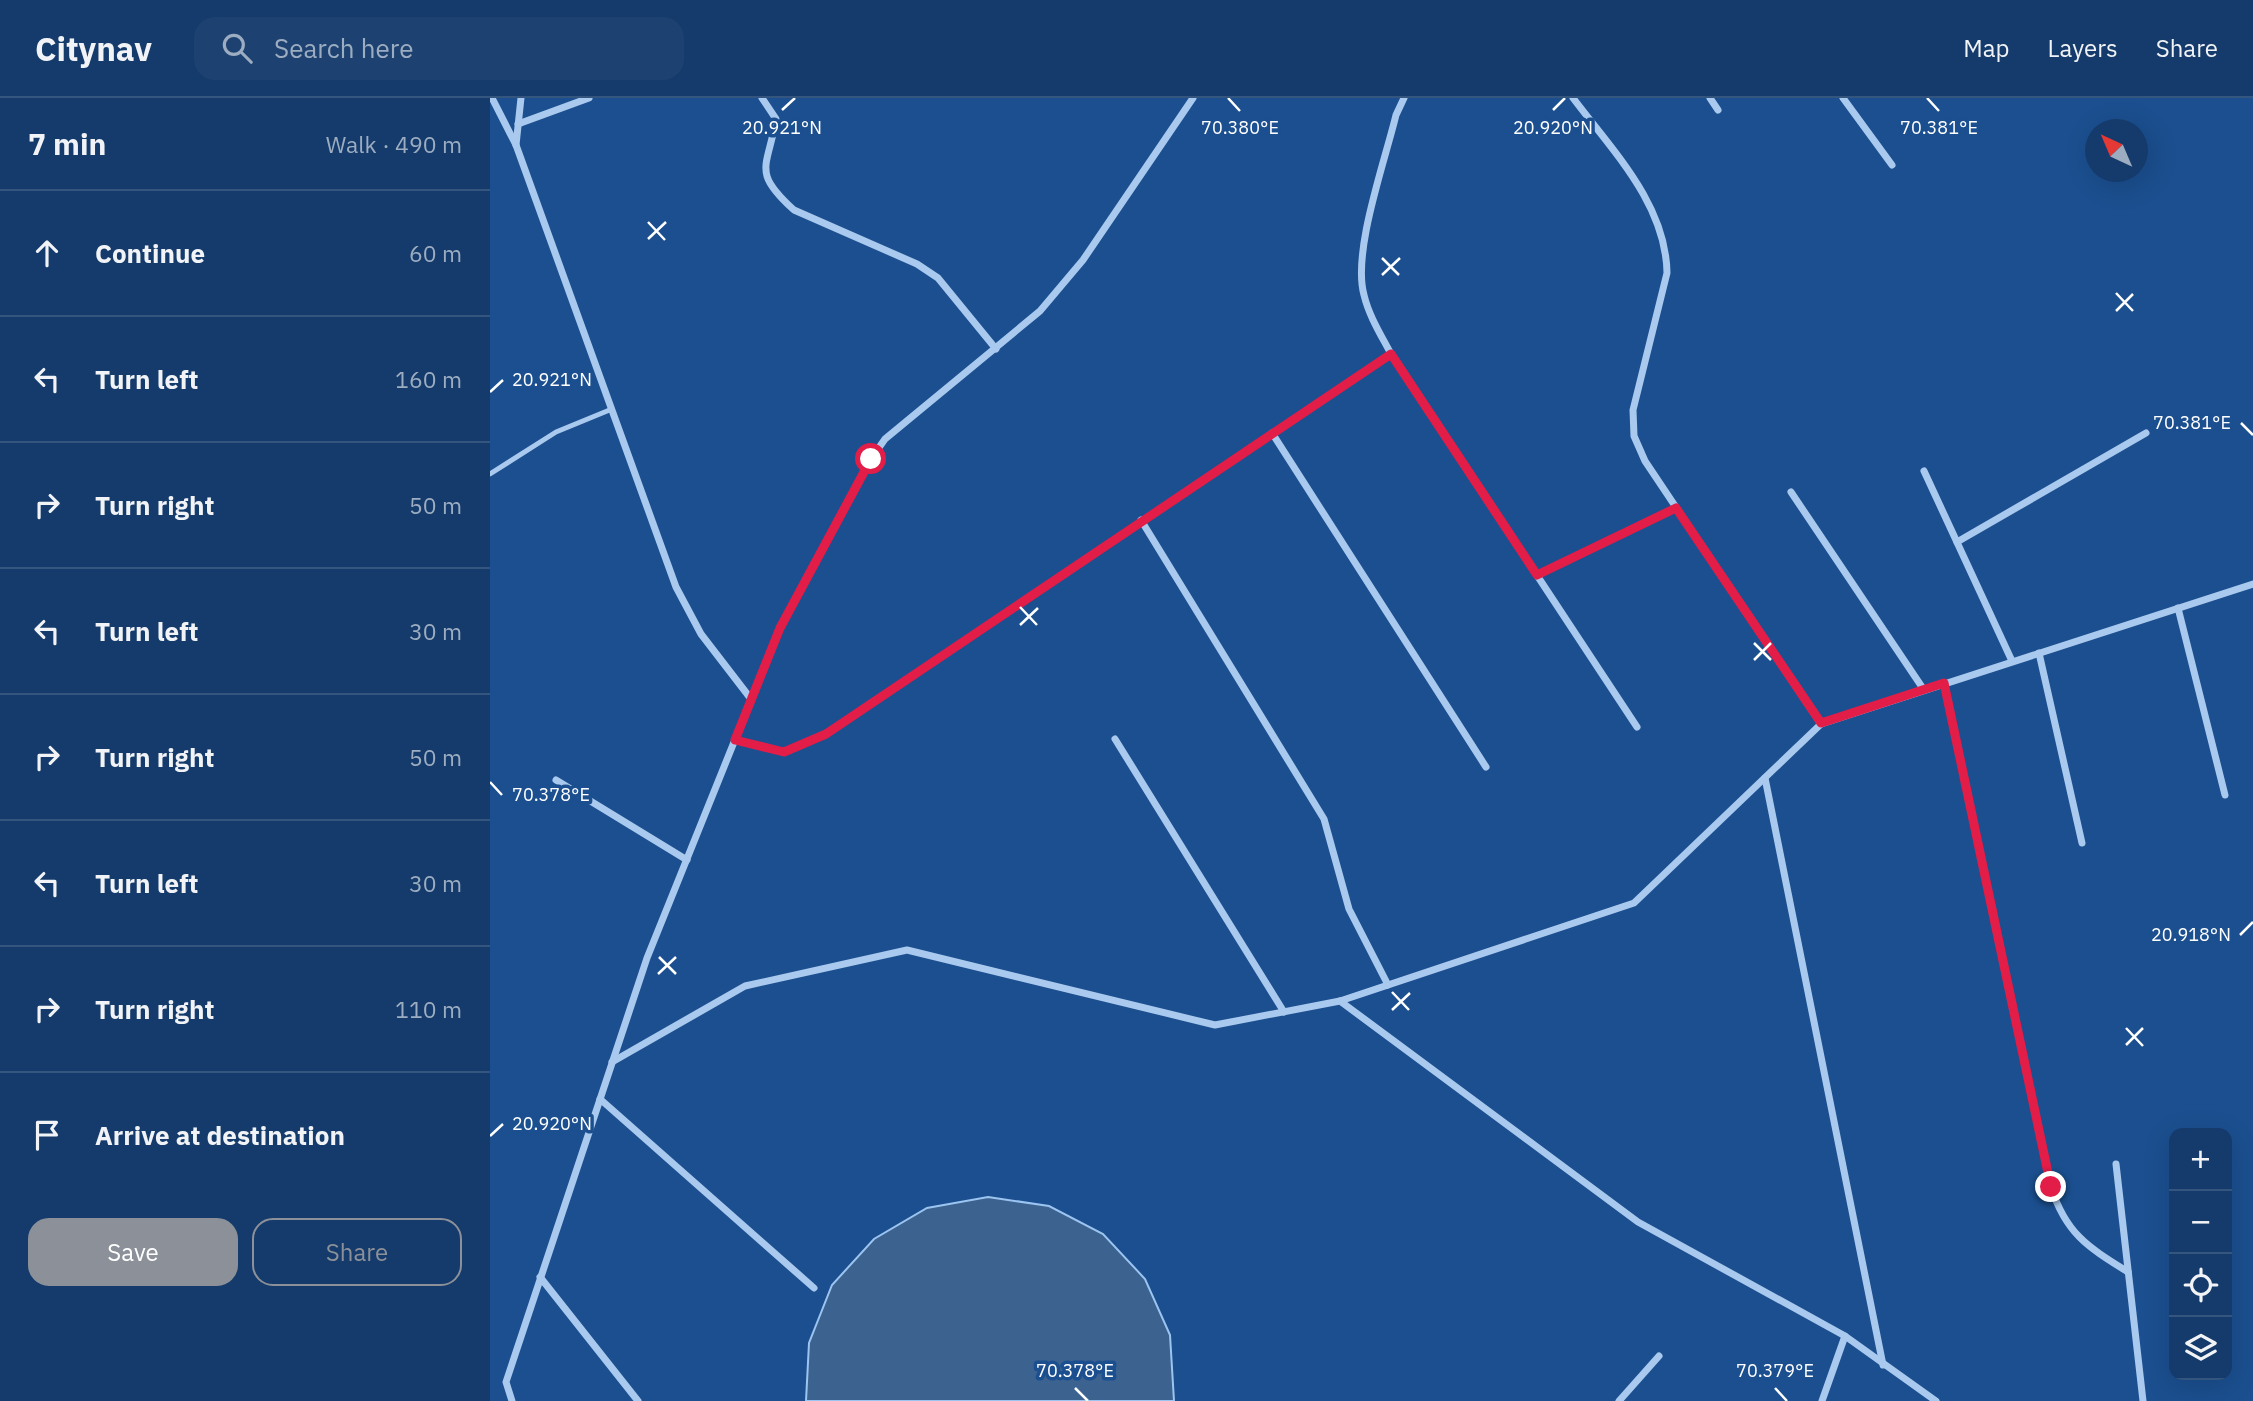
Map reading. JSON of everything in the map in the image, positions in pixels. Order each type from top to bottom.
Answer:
[{"type":"street","points":[[492,98],[516,145],[687,610],[751,699]]},
{"type":"street","points":[[516,145],[522,98]]},
{"type":"street","points":[[518,124],[589,98]]},
{"type":"street","points":[[762,98],[776,119],[763,167],[768,183],[778,195],[794,210],[917,264],[939,278],[996,349]]},
{"type":"street","points":[[512,1401],[506,1381],[648,958],[780,628],[871,459],[897,427],[1040,311],[1083,260],[1193,98]]},
{"type":"street","points":[[1404,98],[1396,115],[1360,261],[1363,293],[1372,318],[1391,354],[1637,727]]},
{"type":"street","points":[[1573,98],[1650,204],[1667,253],[1667,273],[1633,410],[1634,436],[1645,461],[1821,723]]},
{"type":"street","points":[[1710,98],[1718,110]]},
{"type":"street","points":[[1843,98],[1892,165]]},
{"type":"street","points":[[735,740],[784,752],[826,734],[1391,354]]},
{"type":"street","points":[[1956,542],[2146,432]]},
{"type":"street","points":[[1272,433],[1486,767]]},
{"type":"street","points":[[1924,471],[2012,661]]},
{"type":"street","points":[[1791,492],[1924,690]]},
{"type":"street","points":[[1537,575],[1676,508]]},
{"type":"street","points":[[1141,520],[1324,819],[1349,909],[1388,985]]},
{"type":"street","points":[[612,1062],[745,986],[907,950],[1215,1025],[1340,1002],[1634,904],[1821,723],[2253,584]]},
{"type":"street","points":[[2178,608],[2225,794]]},
{"type":"street","points":[[2039,653],[2082,843]]},
{"type":"street","points":[[1944,683],[2054,1197],[2063,1218],[2080,1241],[2128,1272]]},
{"type":"street","points":[[1115,740],[1284,1012]]},
{"type":"street","points":[[1765,778],[1884,1366]]},
{"type":"street","points":[[556,780],[687,860]]},
{"type":"street","points":[[1340,1002],[1639,1222],[1845,1336],[1936,1401]]},
{"type":"street","points":[[600,1100],[814,1288]]},
{"type":"street","points":[[2116,1164],[2143,1401]]},
{"type":"street","points":[[540,1277],[638,1401]]},
{"type":"street","points":[[1822,1401],[1845,1336]]},
{"type":"street","points":[[1619,1401],[1659,1356]]},
{"type":"lane","points":[[490,474],[556,432],[612,409]]},
{"type":"water","points":[[988,1197],[1049,1206],[1103,1234],[1145,1279],[1170,1335],[1174,1401],[806,1401],[809,1343],[832,1285],[874,1239],[927,1208]]},
{"type":"route","points":[[871,459],[780,628],[735,740],[769,751],[784,752],[804,746],[826,734],[1391,354],[1537,575],[1676,508],[1821,723],[1944,683],[2051,1187]]}]
